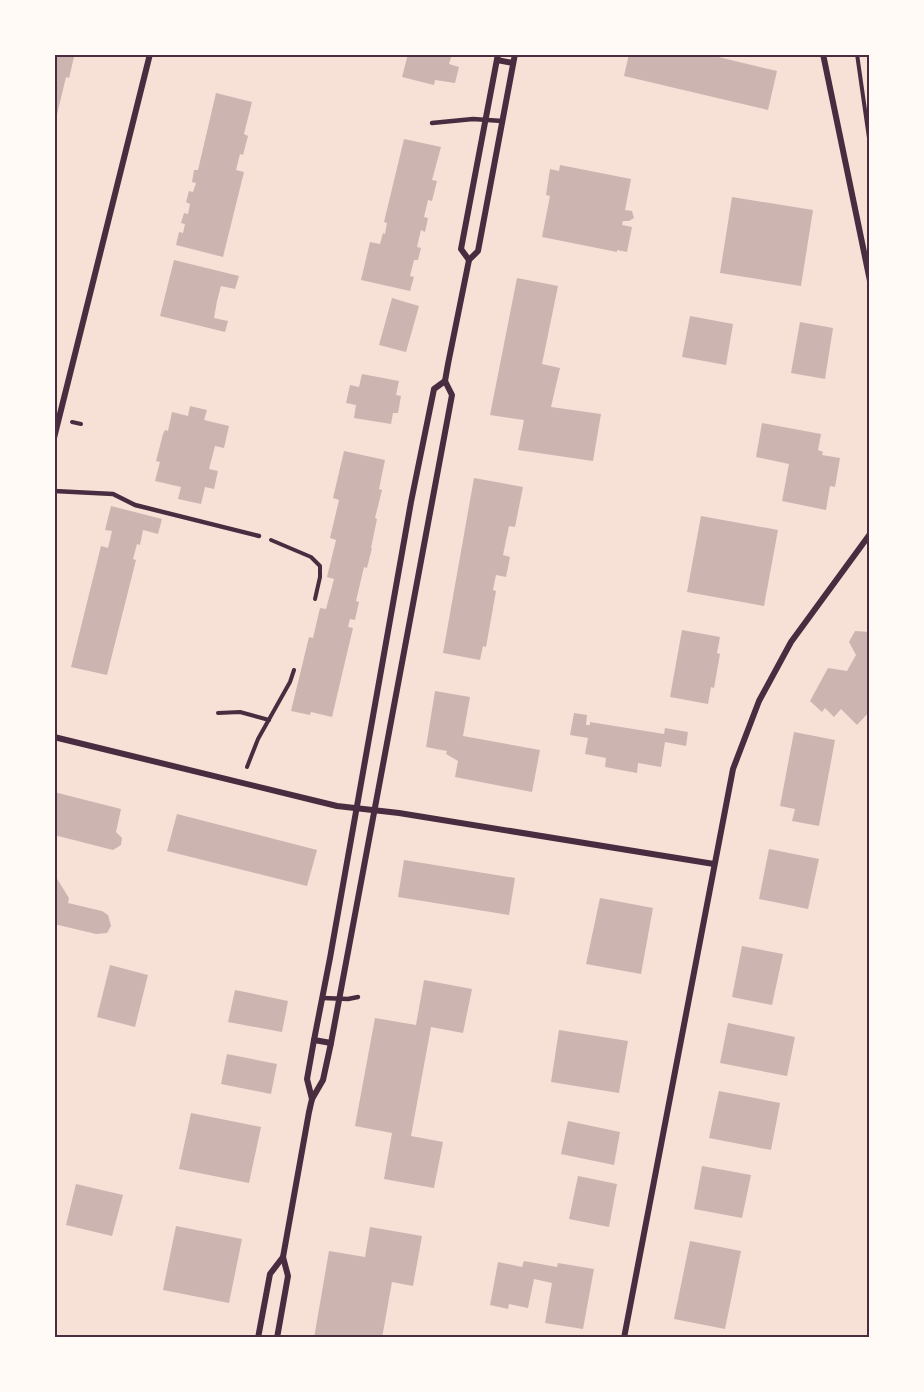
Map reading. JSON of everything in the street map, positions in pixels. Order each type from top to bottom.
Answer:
[{"type":"street","points":[[54,438],[150,54]]},
{"type":"street","points":[[278,1338],[288,1276],[283,1257],[312,1099],[323,1080],[331,1043],[452,395],[445,381],[469,260],[478,252],[515,54]]},
{"type":"street","points":[[823,54],[870,281]]},
{"type":"street","points":[[469,260],[461,249],[497,57],[513,63]]},
{"type":"street","points":[[312,1099],[307,1079],[411,502],[434,389],[445,381]]},
{"type":"street","points":[[624,1338],[733,769],[759,701],[791,642],[820,600],[868,544],[870,534]]},
{"type":"street","points":[[54,738],[337,806],[376,810],[714,864]]},
{"type":"street","points":[[314,1040],[331,1043]]},
{"type":"street","points":[[258,1338],[270,1274],[283,1257]]},
{"type":"lane","points":[[432,123],[473,119],[502,121]]},
{"type":"lane","points":[[54,491],[113,494],[135,505],[259,536]]},
{"type":"lane","points":[[323,998],[358,997]]},
{"type":"path","points":[[857,54],[870,145]]},
{"type":"path","points":[[259,536],[311,557],[320,566],[315,599]]},
{"type":"path","points":[[247,767],[258,739],[290,682],[294,670]]},
{"type":"path","points":[[218,713],[240,712],[269,720]]},
{"type":"building","points":[[54,54],[74,57],[69,78],[66,77],[55,123]]},
{"type":"building","points":[[408,54],[452,54],[449,64],[459,67],[455,83],[435,80],[434,85],[402,77]]},
{"type":"building","points":[[629,54],[706,54],[777,71],[768,110],[624,76]]},
{"type":"building","points":[[216,93],[252,102],[244,134],[248,136],[236,170],[244,172],[223,257],[176,245],[179,232],[183,233],[185,224],[181,223],[184,213],[188,214],[190,204],[186,202],[189,191],[193,192],[196,183],[192,182],[194,170],[198,170]]},
{"type":"building","points":[[404,139],[441,147],[432,180],[437,181],[432,201],[428,200],[424,217],[428,218],[425,232],[421,230],[417,247],[421,248],[418,260],[414,260],[410,276],[414,277],[410,291],[361,280],[370,242],[380,244],[383,233],[385,234],[387,223],[384,222]]},
{"type":"building","points":[[560,165],[631,179],[625,210],[632,211],[634,218],[623,221],[622,225],[632,227],[627,252],[542,237],[550,196],[546,195],[550,169],[559,171]]},
{"type":"building","points":[[732,197],[813,210],[801,286],[720,273]]},
{"type":"building","points":[[174,260],[239,276],[235,289],[221,286],[217,301],[214,318],[228,321],[225,332],[160,316]]},
{"type":"building","points":[[517,278],[558,286],[542,364],[560,368],[551,407],[601,414],[593,461],[518,450],[524,420],[490,415]]},
{"type":"building","points":[[392,298],[419,306],[406,352],[379,345]]},
{"type":"building","points":[[690,316],[733,324],[726,365],[682,357]]},
{"type":"building","points":[[800,322],[833,328],[825,379],[791,373]]},
{"type":"building","points":[[362,374],[399,381],[396,395],[401,396],[398,413],[393,413],[391,424],[354,418],[356,405],[346,403],[350,385],[359,387]]},
{"type":"building","points":[[190,406],[207,410],[204,420],[229,426],[224,448],[215,446],[209,469],[218,471],[214,489],[205,487],[201,504],[178,499],[181,487],[155,481],[160,462],[156,461],[163,434],[165,430],[168,431],[172,412],[188,416]]},
{"type":"building","points":[[762,423],[821,434],[818,450],[823,452],[822,455],[840,458],[835,487],[830,486],[826,510],[782,501],[789,464],[756,457]]},
{"type":"building","points":[[344,451],[385,460],[372,548],[367,568],[364,567],[356,601],[359,602],[355,620],[350,619],[348,627],[353,628],[332,717],[311,712],[310,715],[291,711],[309,637],[313,638],[320,608],[326,609],[334,579],[327,577],[336,540],[330,538],[339,500],[333,498]]},
{"type":"building","points":[[474,478],[523,487],[515,527],[509,526],[503,555],[510,557],[506,577],[496,575],[493,590],[496,591],[486,647],[483,646],[480,660],[443,653]]},
{"type":"building","points":[[111,506],[162,519],[158,534],[143,530],[140,545],[137,544],[133,559],[136,560],[107,675],[71,667],[101,546],[108,548],[112,531],[105,530]]},
{"type":"building","points":[[701,516],[778,530],[764,606],[687,592]]},
{"type":"building","points":[[682,630],[720,637],[717,653],[720,654],[714,688],[711,687],[708,704],[670,697]]},
{"type":"building","points":[[855,631],[870,632],[870,705],[867,708],[870,711],[857,725],[841,709],[834,717],[825,708],[822,712],[810,701],[828,668],[847,671],[856,655],[849,642]]},
{"type":"building","points":[[435,691],[470,697],[463,736],[540,750],[532,792],[455,777],[458,761],[446,754],[447,751],[426,747]]},
{"type":"building","points":[[574,713],[587,715],[586,725],[590,725],[590,722],[664,734],[665,728],[688,732],[686,746],[665,742],[661,767],[638,763],[637,773],[605,767],[606,758],[585,754],[588,738],[570,735]]},
{"type":"building","points":[[794,732],[835,740],[819,826],[792,821],[795,809],[780,806]]},
{"type":"building","points":[[54,792],[121,809],[116,832],[122,838],[121,845],[113,850],[54,835]]},
{"type":"building","points":[[177,814],[317,850],[307,886],[167,851]]},
{"type":"building","points":[[769,849],[819,859],[808,909],[759,899]]},
{"type":"building","points":[[404,860],[515,878],[509,915],[398,897]]},
{"type":"building","points":[[54,874],[69,898],[68,903],[102,911],[108,915],[111,926],[107,933],[96,934],[54,924]]},
{"type":"building","points":[[600,898],[653,908],[641,974],[586,964]]},
{"type":"building","points":[[742,946],[783,954],[772,1005],[732,997]]},
{"type":"building","points":[[110,965],[148,975],[135,1027],[97,1017]]},
{"type":"building","points":[[424,980],[472,989],[463,1033],[431,1027],[411,1136],[443,1142],[434,1188],[384,1179],[392,1133],[355,1126],[375,1018],[416,1025]]},
{"type":"building","points":[[235,990],[288,1001],[282,1032],[228,1022]]},
{"type":"building","points":[[728,1023],[795,1037],[787,1076],[720,1063]]},
{"type":"building","points":[[559,1030],[628,1041],[619,1093],[551,1082]]},
{"type":"building","points":[[227,1054],[277,1064],[271,1094],[221,1084]]},
{"type":"building","points":[[719,1091],[780,1103],[771,1150],[709,1138]]},
{"type":"building","points":[[191,1113],[261,1127],[249,1183],[179,1169]]},
{"type":"building","points":[[568,1121],[620,1132],[614,1165],[561,1154]]},
{"type":"building","points":[[702,1166],[751,1175],[742,1218],[694,1209]]},
{"type":"building","points":[[578,1176],[617,1184],[609,1227],[569,1219]]},
{"type":"building","points":[[76,1184],[123,1195],[112,1236],[66,1225]]},
{"type":"building","points":[[176,1226],[242,1239],[229,1303],[163,1290]]},
{"type":"building","points":[[370,1227],[422,1236],[413,1286],[392,1282],[382,1338],[314,1338],[329,1251],[365,1257]]},
{"type":"building","points":[[690,1241],[741,1251],[725,1329],[674,1319]]},
{"type":"building","points":[[524,1261],[557,1267],[558,1263],[594,1269],[583,1329],[545,1323],[552,1283],[534,1279],[528,1308],[509,1304],[508,1309],[490,1305],[498,1262],[522,1267]]}]
